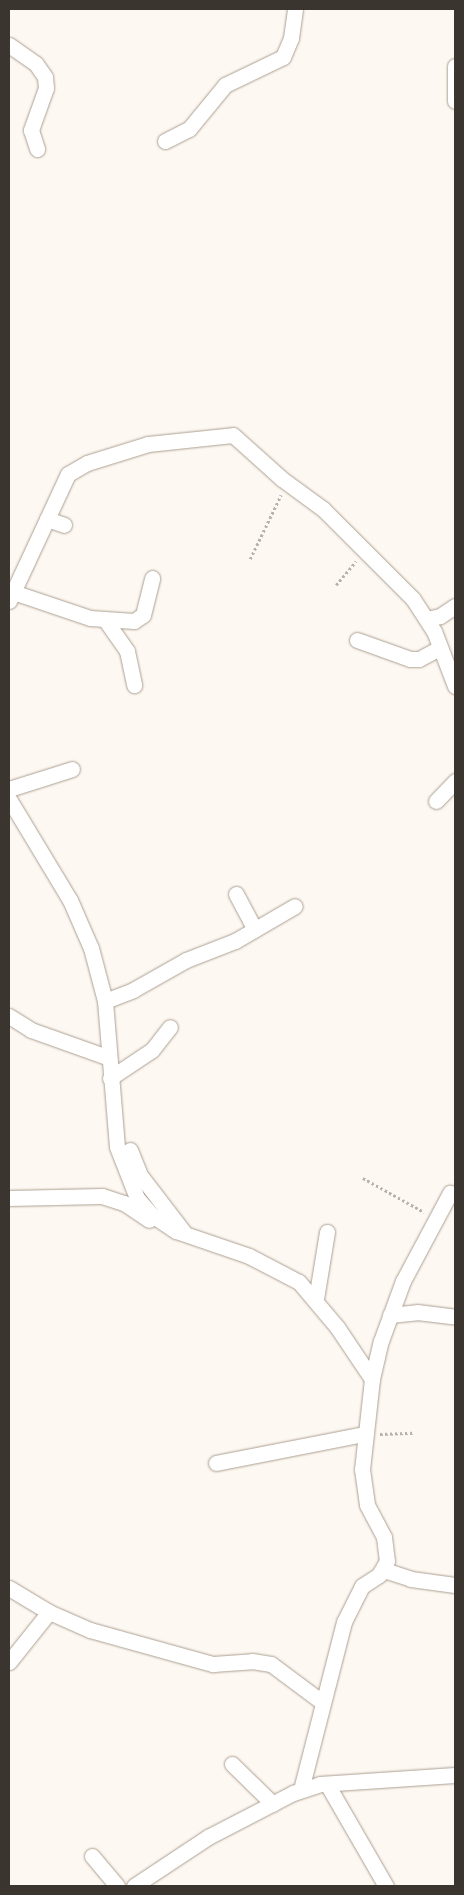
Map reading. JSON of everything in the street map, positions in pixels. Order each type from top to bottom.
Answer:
[{"type":"street","points":[[165,141],[189,129],[225,85],[283,56],[291,38],[295,9]]},
{"type":"street","points":[[11,51],[36,64],[45,77],[46,88],[31,130],[37,149]]},
{"type":"street","points":[[455,66],[455,101]]},
{"type":"street","points":[[152,578],[143,615],[138,620],[106,621],[11,597],[68,474],[88,463],[148,444],[233,434],[287,483],[323,509],[365,550],[427,618],[455,686]]},
{"type":"street","points":[[46,519],[64,525]]},
{"type":"street","points":[[427,618],[440,616],[455,606]]},
{"type":"street","points":[[106,621],[127,651],[134,685]]},
{"type":"street","points":[[357,640],[410,659],[419,659],[440,648]]},
{"type":"street","points":[[9,789],[72,769]]},
{"type":"street","points":[[436,801],[455,782]]},
{"type":"street","points":[[9,800],[84,929],[105,1002],[108,1057],[117,1147],[124,1171],[137,1198],[152,1215],[179,1231]]},
{"type":"street","points":[[236,894],[256,929]]},
{"type":"street","points":[[105,1002],[256,929],[295,906]]},
{"type":"street","points":[[9,1016],[31,1030],[108,1057]]},
{"type":"street","points":[[110,1078],[152,1050],[170,1027]]},
{"type":"street","points":[[130,1150],[140,1175],[179,1231]]},
{"type":"street","points":[[379,1575],[387,1561],[386,1548],[366,1505],[362,1469],[364,1434],[372,1379],[390,1315],[403,1281],[450,1192]]},
{"type":"street","points":[[9,1198],[78,1195],[111,1198],[155,1224],[179,1231],[285,1273],[316,1299],[372,1379]]},
{"type":"street","points":[[316,1299],[327,1232]]},
{"type":"street","points":[[390,1315],[417,1312],[455,1317]]},
{"type":"street","points":[[216,1463],[364,1434]]},
{"type":"street","points":[[301,1790],[322,1702],[351,1606],[362,1586],[384,1570],[411,1579],[455,1585]]},
{"type":"street","points":[[9,1588],[49,1612],[90,1630],[213,1664],[263,1661],[322,1702]]},
{"type":"street","points":[[9,1662],[49,1612]]},
{"type":"street","points":[[232,1764],[273,1804]]},
{"type":"street","points":[[134,1886],[208,1837],[301,1790],[327,1784],[455,1775]]},
{"type":"street","points":[[327,1784],[386,1886]]},
{"type":"street","points":[[92,1856],[117,1886]]},
{"type":"path","points":[[250,559],[287,483]]},
{"type":"path","points":[[336,585],[365,550]]},
{"type":"path","points":[[363,1178],[436,1219]]},
{"type":"path","points":[[364,1434],[413,1434]]}]
